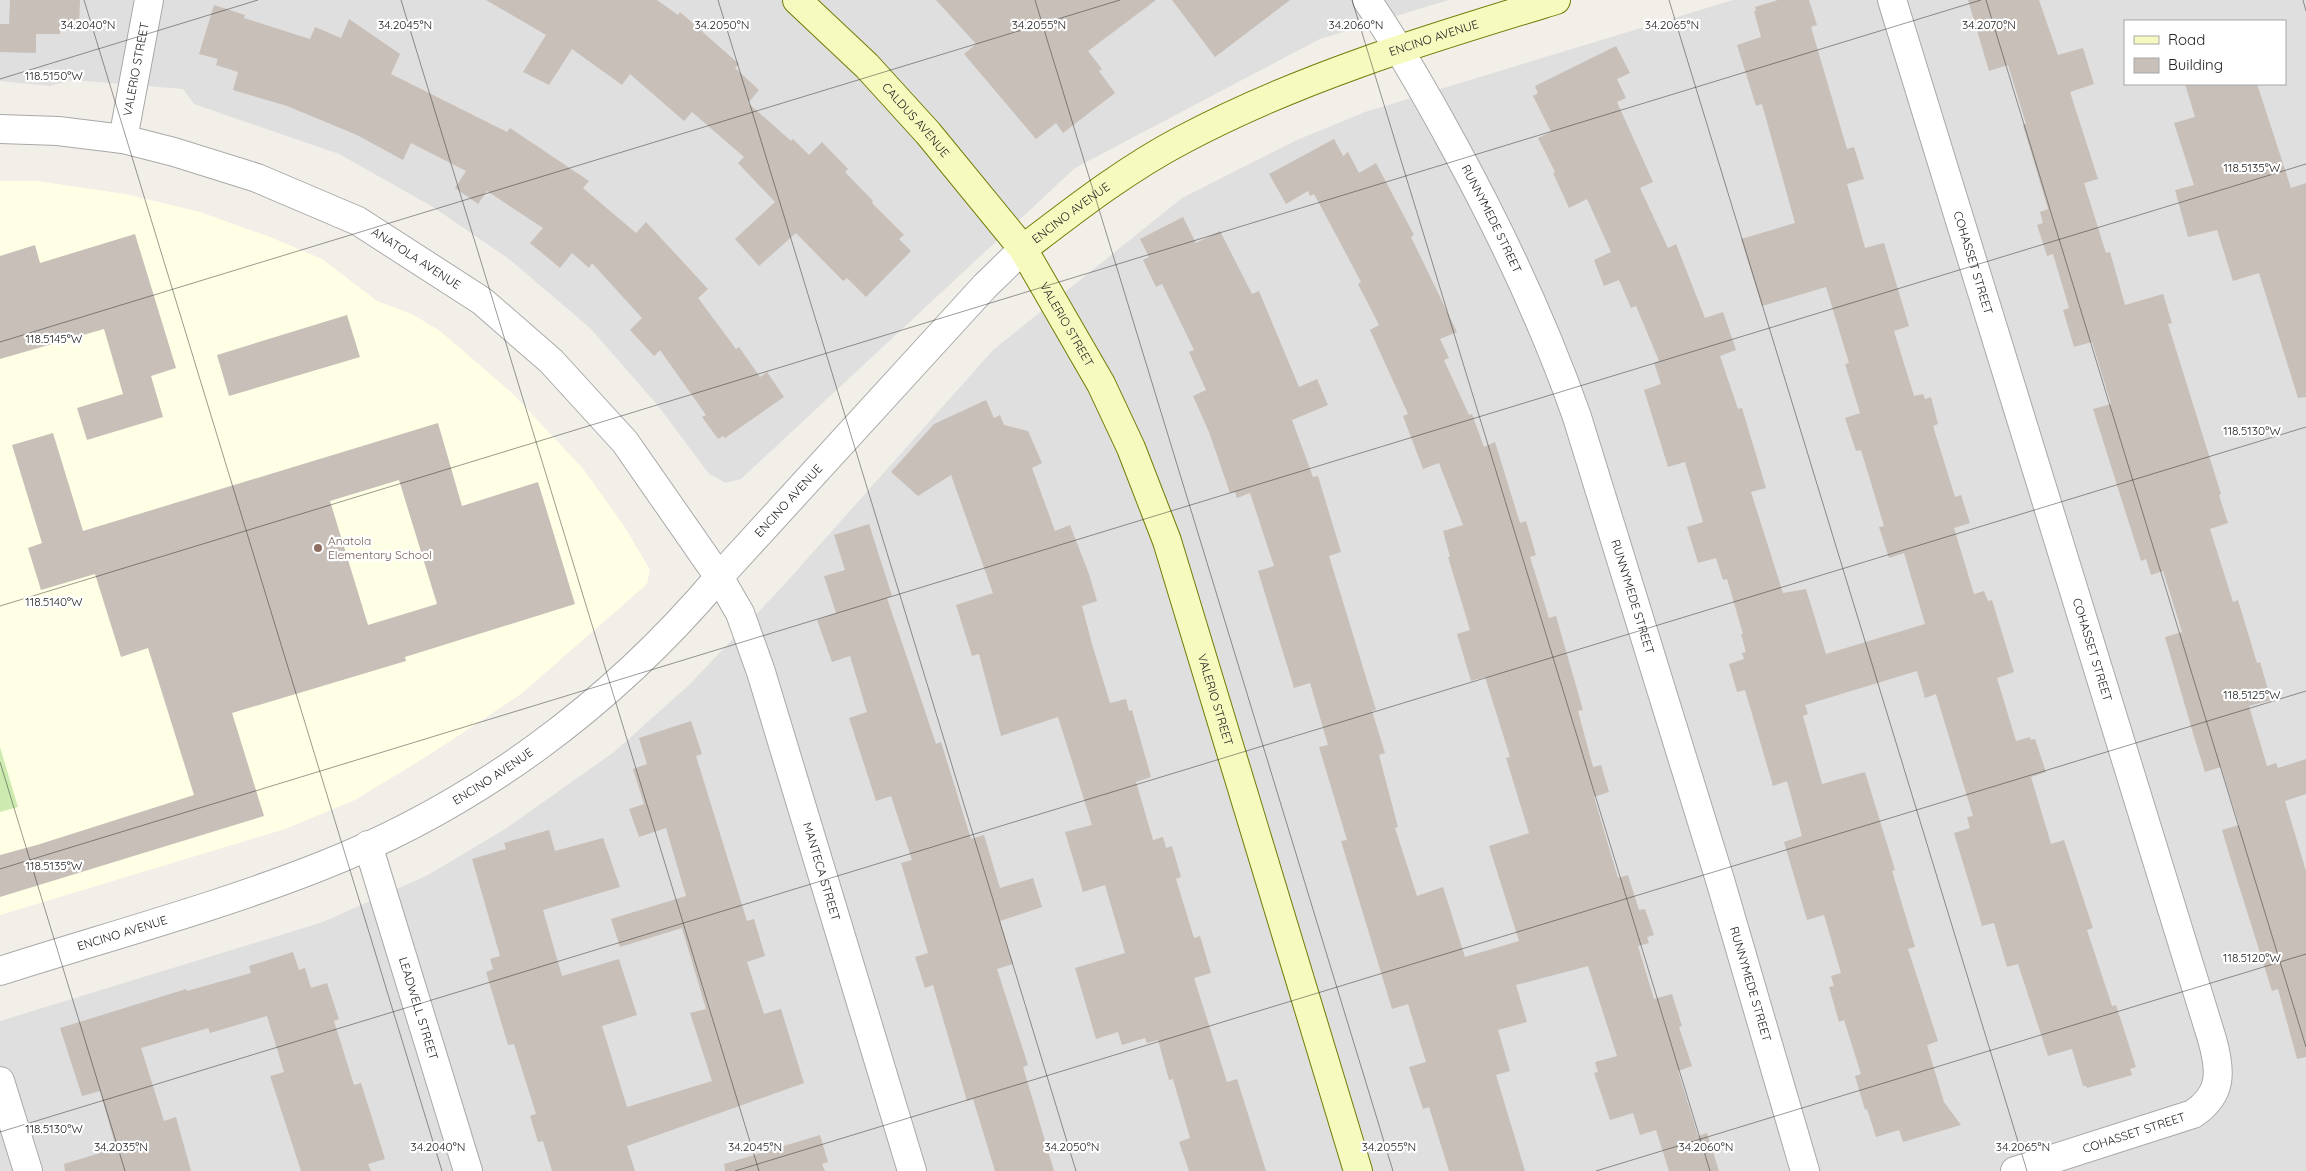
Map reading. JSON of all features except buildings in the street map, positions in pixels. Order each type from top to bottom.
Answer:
[{"type":"street","name":"VALERIO STREET","points":[[124,139],[149,0]]},
{"type":"street","name":"CALDUS AVENUE","points":[[798,0],[867,66],[928,133],[1023,248]]},
{"type":"street","name":"RUNNYMEDE STREET","points":[[1367,0],[1400,48],[1486,204],[1553,349],[1577,417],[1717,870],[1805,1171]]},
{"type":"street","name":"ENCINO AVENUE","points":[[0,971],[256,890],[320,867],[368,846],[440,810],[488,781],[541,745],[598,699],[664,639],[985,286],[1023,248],[1094,194],[1181,140],[1321,76],[1400,48],[1556,0]]},
{"type":"street","name":"COHASSET STREET","points":[[1892,0],[2209,1030],[2218,1071],[2217,1084],[2212,1097],[2204,1107],[2193,1114],[2015,1171]]},
{"type":"street","name":"ANATOLA AVENUE","points":[[0,129],[58,131],[124,139],[174,152],[257,178],[358,221],[482,301],[551,361],[625,442],[719,577]]},
{"type":"street","name":"VALERIO STREET","points":[[1023,248],[1101,384],[1131,448],[1167,540],[1358,1171]]},
{"type":"street","name":"MANTECA STREET","points":[[719,577],[740,613],[761,672],[912,1171]]},
{"type":"street","name":"LEADWELL STREET","points":[[368,846],[468,1171]]},
{"type":"street","points":[[0,1081],[28,1171]]},
{"type":"shaded area","points":[[0,0],[1449,0],[1320,39],[1075,168],[741,479],[726,483],[709,474],[659,407],[590,328],[509,259],[433,207],[339,154],[194,104],[183,89],[72,80],[50,86],[0,81]]},
{"type":"shaded area","points":[[1733,0],[2306,0],[2306,1171],[0,1171],[0,1021],[323,922],[428,875],[505,829],[614,752],[689,685],[783,586],[993,350],[1182,198],[1297,140],[1365,112]]},
{"type":"shaded area","name":"Anatola Elementary School","points":[[0,181],[37,181],[125,194],[200,212],[270,237],[322,259],[377,301],[412,314],[440,331],[511,392],[584,470],[624,526],[650,570],[647,584],[521,694],[432,753],[355,800],[285,829],[0,915]]},
{"type":"green space","points":[[0,747],[18,807],[0,812]]},
{"type":"place","name":"Anatola Elementary School","points":[[318,548]]}]
